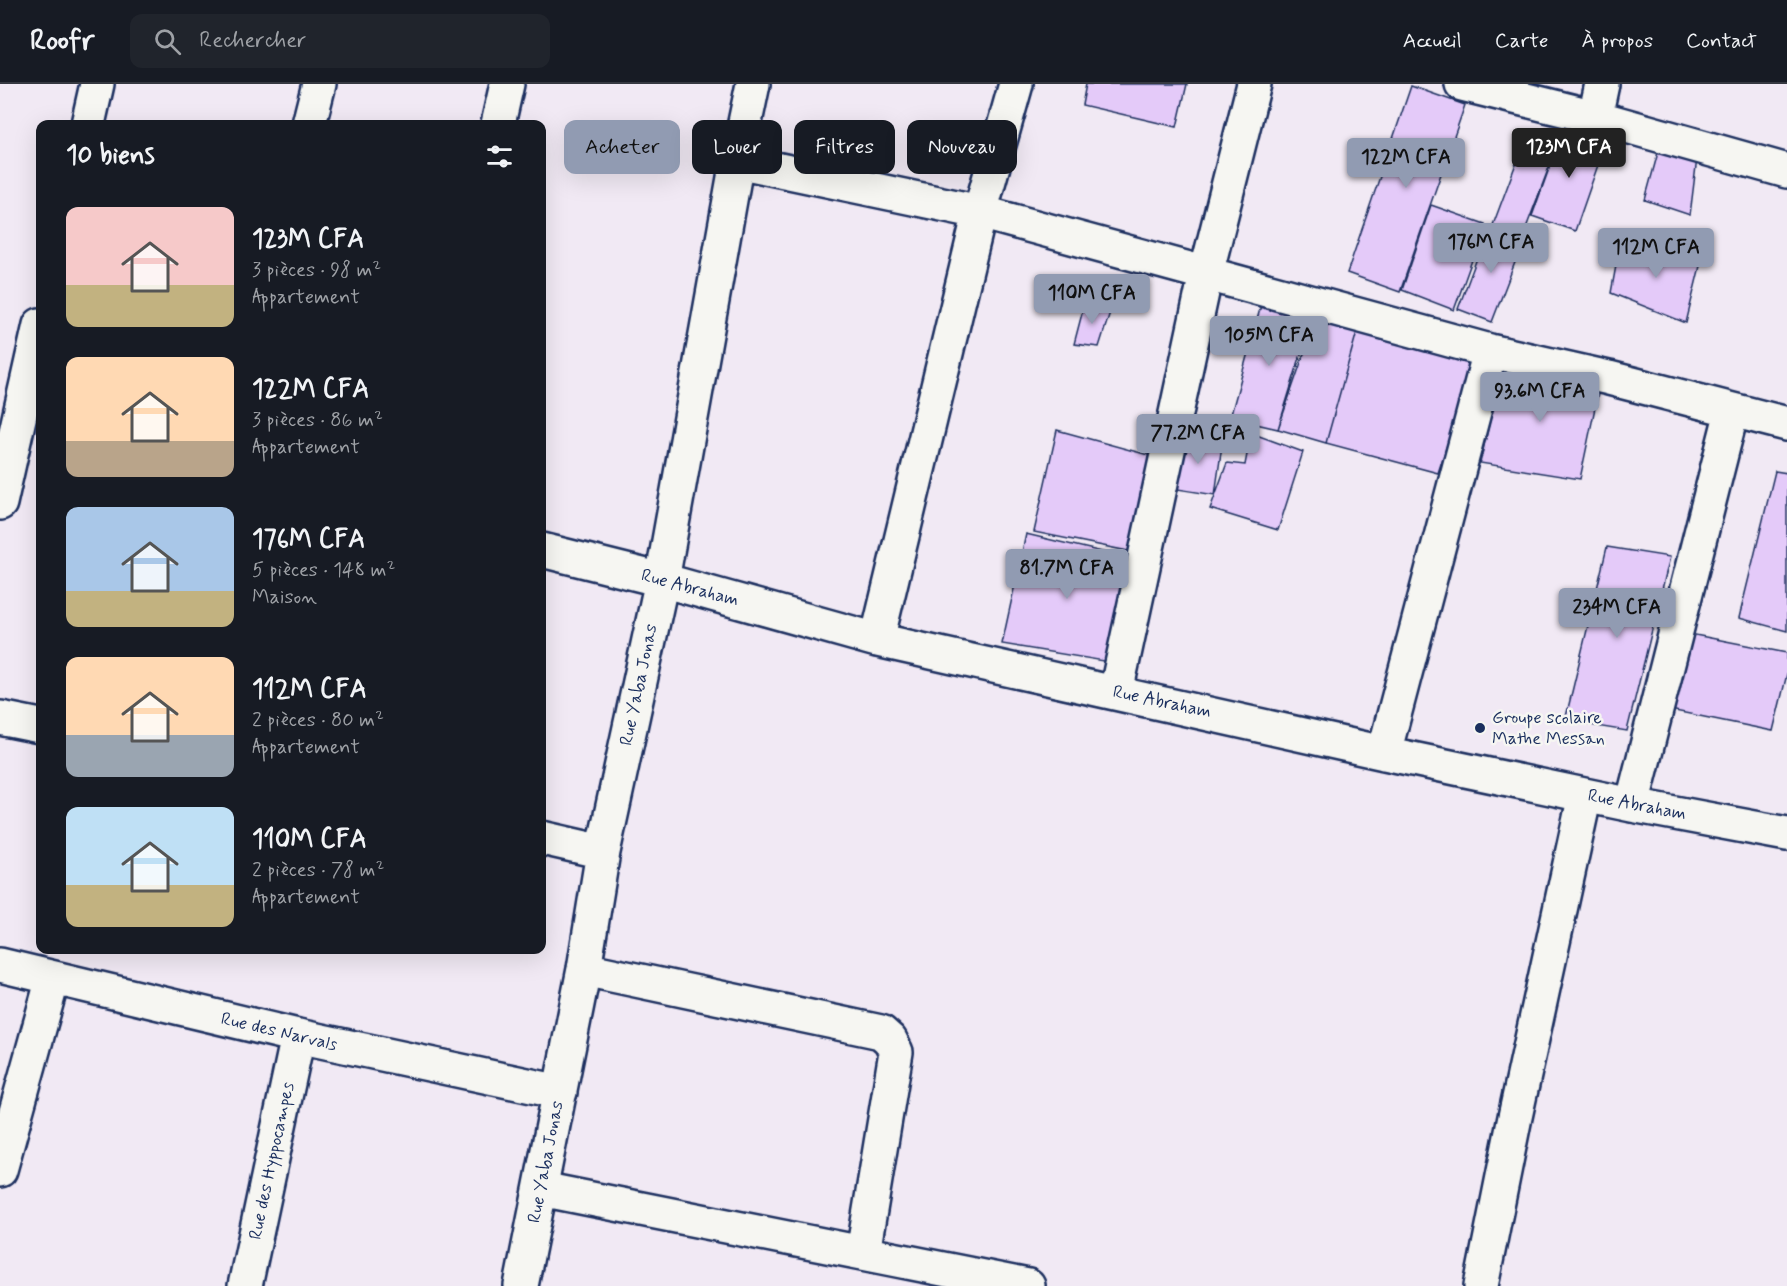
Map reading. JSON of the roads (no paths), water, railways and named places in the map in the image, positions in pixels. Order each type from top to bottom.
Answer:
[{"type":"street","points":[[89,120],[98,84]]},
{"type":"street","points":[[310,120],[319,84]]},
{"type":"street","points":[[499,120],[507,84]]},
{"type":"street","name":"Rue Yaba Jonas","points":[[746,120],[753,84]]},
{"type":"street","points":[[877,640],[980,212],[1016,84]]},
{"type":"street","points":[[1116,692],[1206,274],[1254,84]]},
{"type":"street","points":[[1462,84],[1595,117],[1787,171]]},
{"type":"street","points":[[1595,117],[1602,84]]},
{"type":"street","points":[[782,170],[980,212],[1490,351],[1609,378],[1787,424]]},
{"type":"street","name":"Rue Yaba Jonas","points":[[522,1286],[584,969],[603,852],[662,579],[735,174]]},
{"type":"street","points":[[0,503],[18,440],[36,346]]},
{"type":"street","points":[[1384,753],[1490,351]]},
{"type":"street","points":[[1632,805],[1732,411]]},
{"type":"street","name":"Rue Abraham","points":[[546,551],[662,579],[877,640],[1384,753],[1632,805],[1787,834]]},
{"type":"street","points":[[0,718],[36,725]]},
{"type":"street","points":[[1481,1286],[1585,795]]},
{"type":"street","points":[[546,839],[603,852]]},
{"type":"street","name":"Rue des Narvals","points":[[0,965],[298,1036],[560,1092]]},
{"type":"street","points":[[584,969],[881,1032],[890,1040],[896,1052],[863,1253]]},
{"type":"street","points":[[0,1170],[53,978]]},
{"type":"street","name":"Rue des Hyppocampes","points":[[245,1286],[298,1036]]},
{"type":"street","points":[[541,1189],[1022,1285]]},
{"type":"place","name":"Groupe scolaire Mathe Messan","points":[[1480,728]]}]
